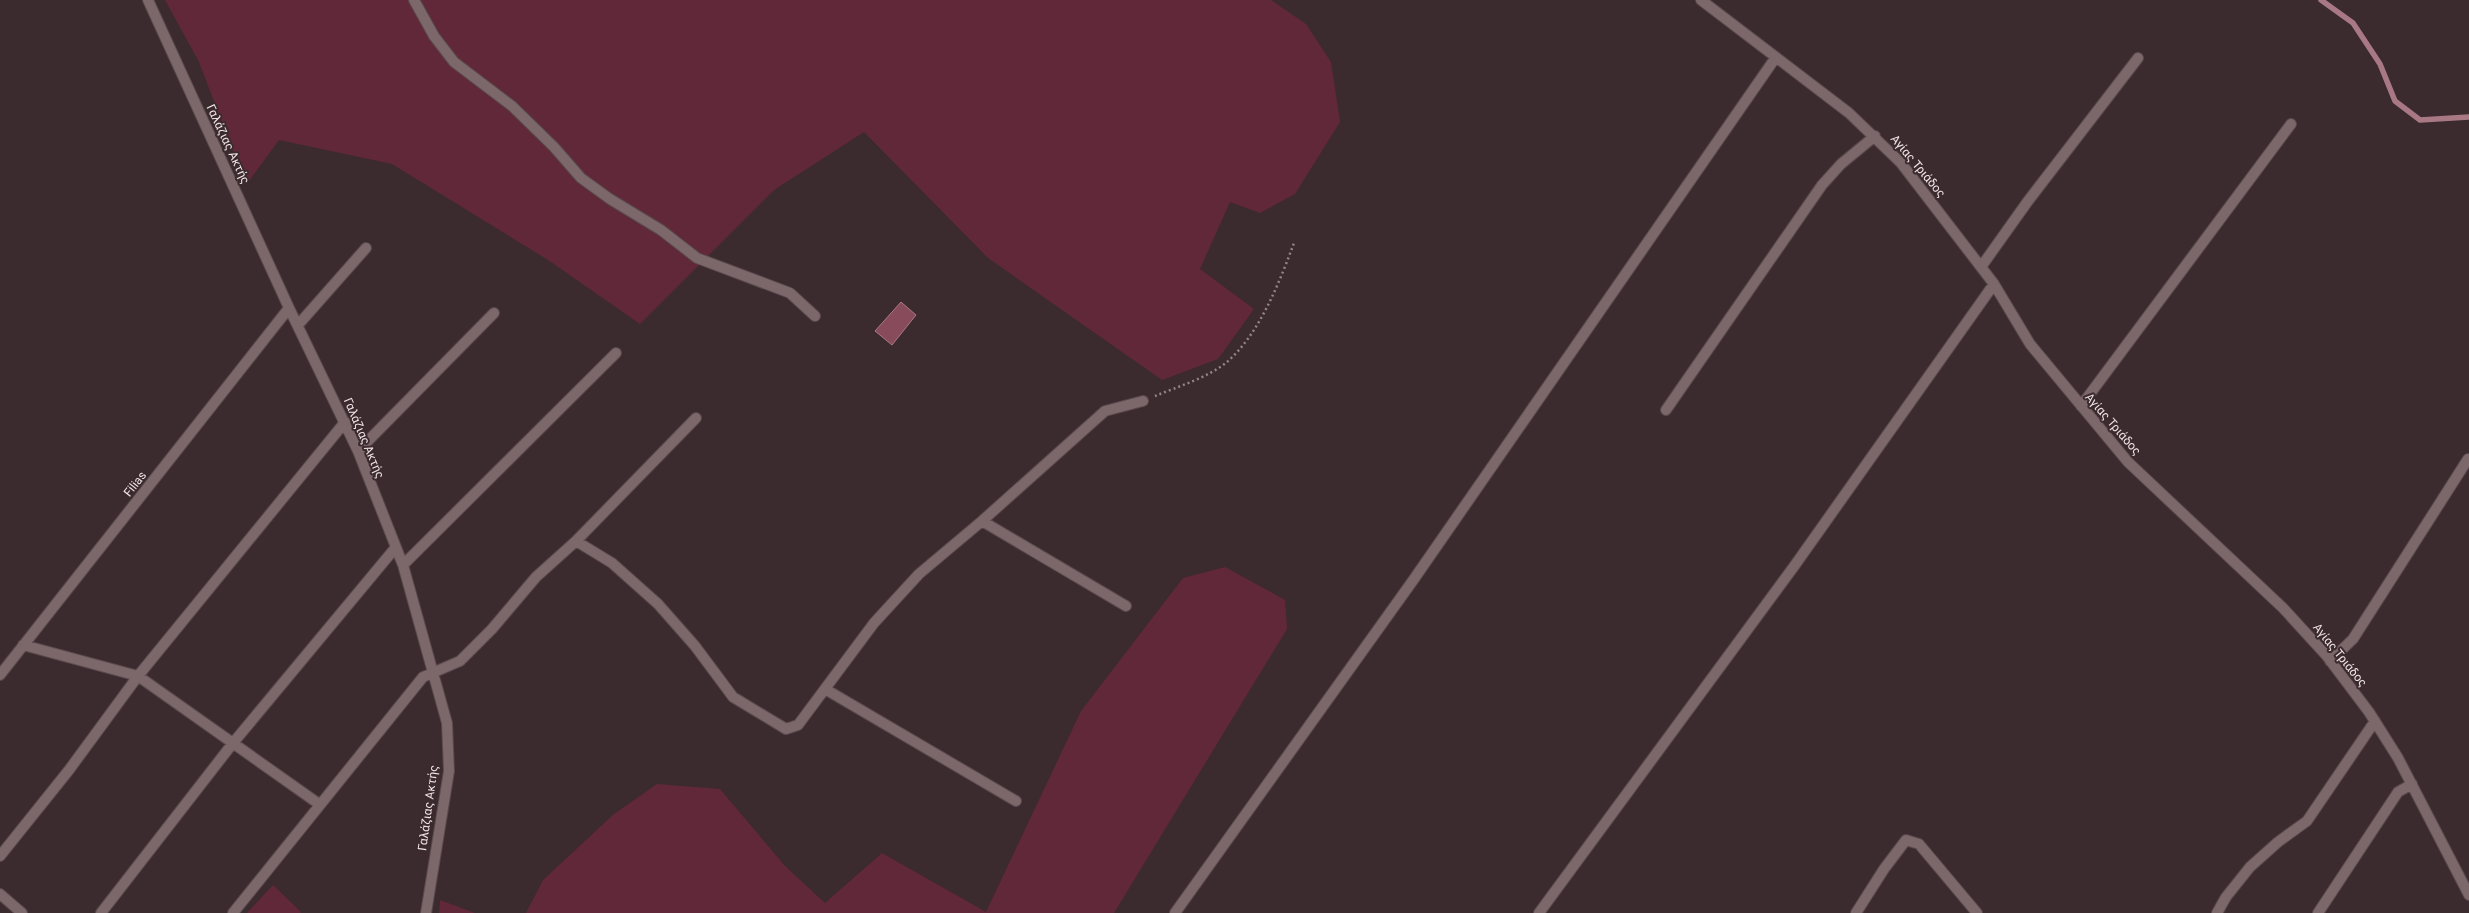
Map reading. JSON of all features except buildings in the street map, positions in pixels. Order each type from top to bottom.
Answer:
[{"type":"street","name":"Γαλάζιας Ακτής","points":[[148,0],[289,308],[345,422],[403,565],[431,672],[447,723],[449,771],[426,913]]},
{"type":"street","points":[[414,0],[434,36],[454,62],[512,106],[581,178],[610,200],[661,230],[697,258],[790,293],[815,316]]},
{"type":"street","name":"Αγίας Τριάδος","points":[[1701,0],[1776,57],[1875,136],[1901,163],[1994,284],[2030,344],[2128,462],[2283,608],[2330,661],[2375,721],[2412,784],[2469,896]]},
{"type":"street","points":[[1175,913],[1414,579],[1776,57]]},
{"type":"street","points":[[1981,267],[2028,201],[2138,58]]},
{"type":"street","points":[[2081,406],[2291,124]]},
{"type":"street","points":[[1666,410],[1822,185],[1841,164],[1875,136]]},
{"type":"street","points":[[298,325],[366,248]]},
{"type":"street","points":[[1539,913],[1795,565],[1994,284]]},
{"type":"street","name":"Filias","points":[[0,675],[289,308]]},
{"type":"street","points":[[358,451],[494,313]]},
{"type":"street","points":[[403,565],[616,353]]},
{"type":"street","points":[[576,541],[612,563],[658,604],[695,646],[732,697],[786,729],[798,725],[874,624],[919,574],[982,521],[1105,411],[1143,401]]},
{"type":"street","points":[[233,913],[319,804],[423,677],[431,672],[460,661],[492,629],[536,577],[576,541],[696,418]]},
{"type":"street","points":[[0,856],[69,770],[138,676],[345,422]]},
{"type":"street","points":[[2330,661],[2353,639],[2468,459]]},
{"type":"street","points":[[982,521],[1126,606]]},
{"type":"street","points":[[101,913],[233,743],[396,548]]},
{"type":"street","points":[[23,646],[138,676],[319,804]]},
{"type":"street","points":[[824,689],[1016,801]]},
{"type":"street","points":[[2217,913],[2226,897],[2250,867],[2278,842],[2307,821],[2375,721]]},
{"type":"street","points":[[2318,913],[2398,792],[2412,784]]},
{"type":"street","points":[[1856,913],[1884,869],[1906,840],[1919,844],[1976,913]]},
{"type":"street","points":[[0,894],[22,913]]},
{"type":"path","points":[[1143,401],[1199,377],[1226,362],[1252,331],[1274,295],[1294,243]]},
{"type":"shaded area","points":[[165,0],[1271,0],[1306,24],[1331,62],[1340,122],[1295,194],[1260,213],[1230,202],[1200,269],[1254,309],[1218,359],[1162,380],[988,258],[864,132],[774,190],[640,324],[548,260],[392,164],[279,140],[246,185],[199,62]]},
{"type":"shaded area","points":[[901,302],[916,315],[892,345],[875,331]]},
{"type":"shaded area","points":[[1225,567],[1285,600],[1287,629],[1114,913],[526,913],[543,880],[614,814],[657,784],[720,789],[785,866],[825,903],[882,853],[986,912],[1081,711],[1183,578]]},
{"type":"shaded area","points":[[273,885],[301,912],[300,913],[247,913]]},
{"type":"shaded area","points":[[440,900],[475,913],[439,913]]},
{"type":"waterway","points":[[2321,0],[2353,23],[2380,64],[2395,101],[2420,120],[2469,117]]}]
